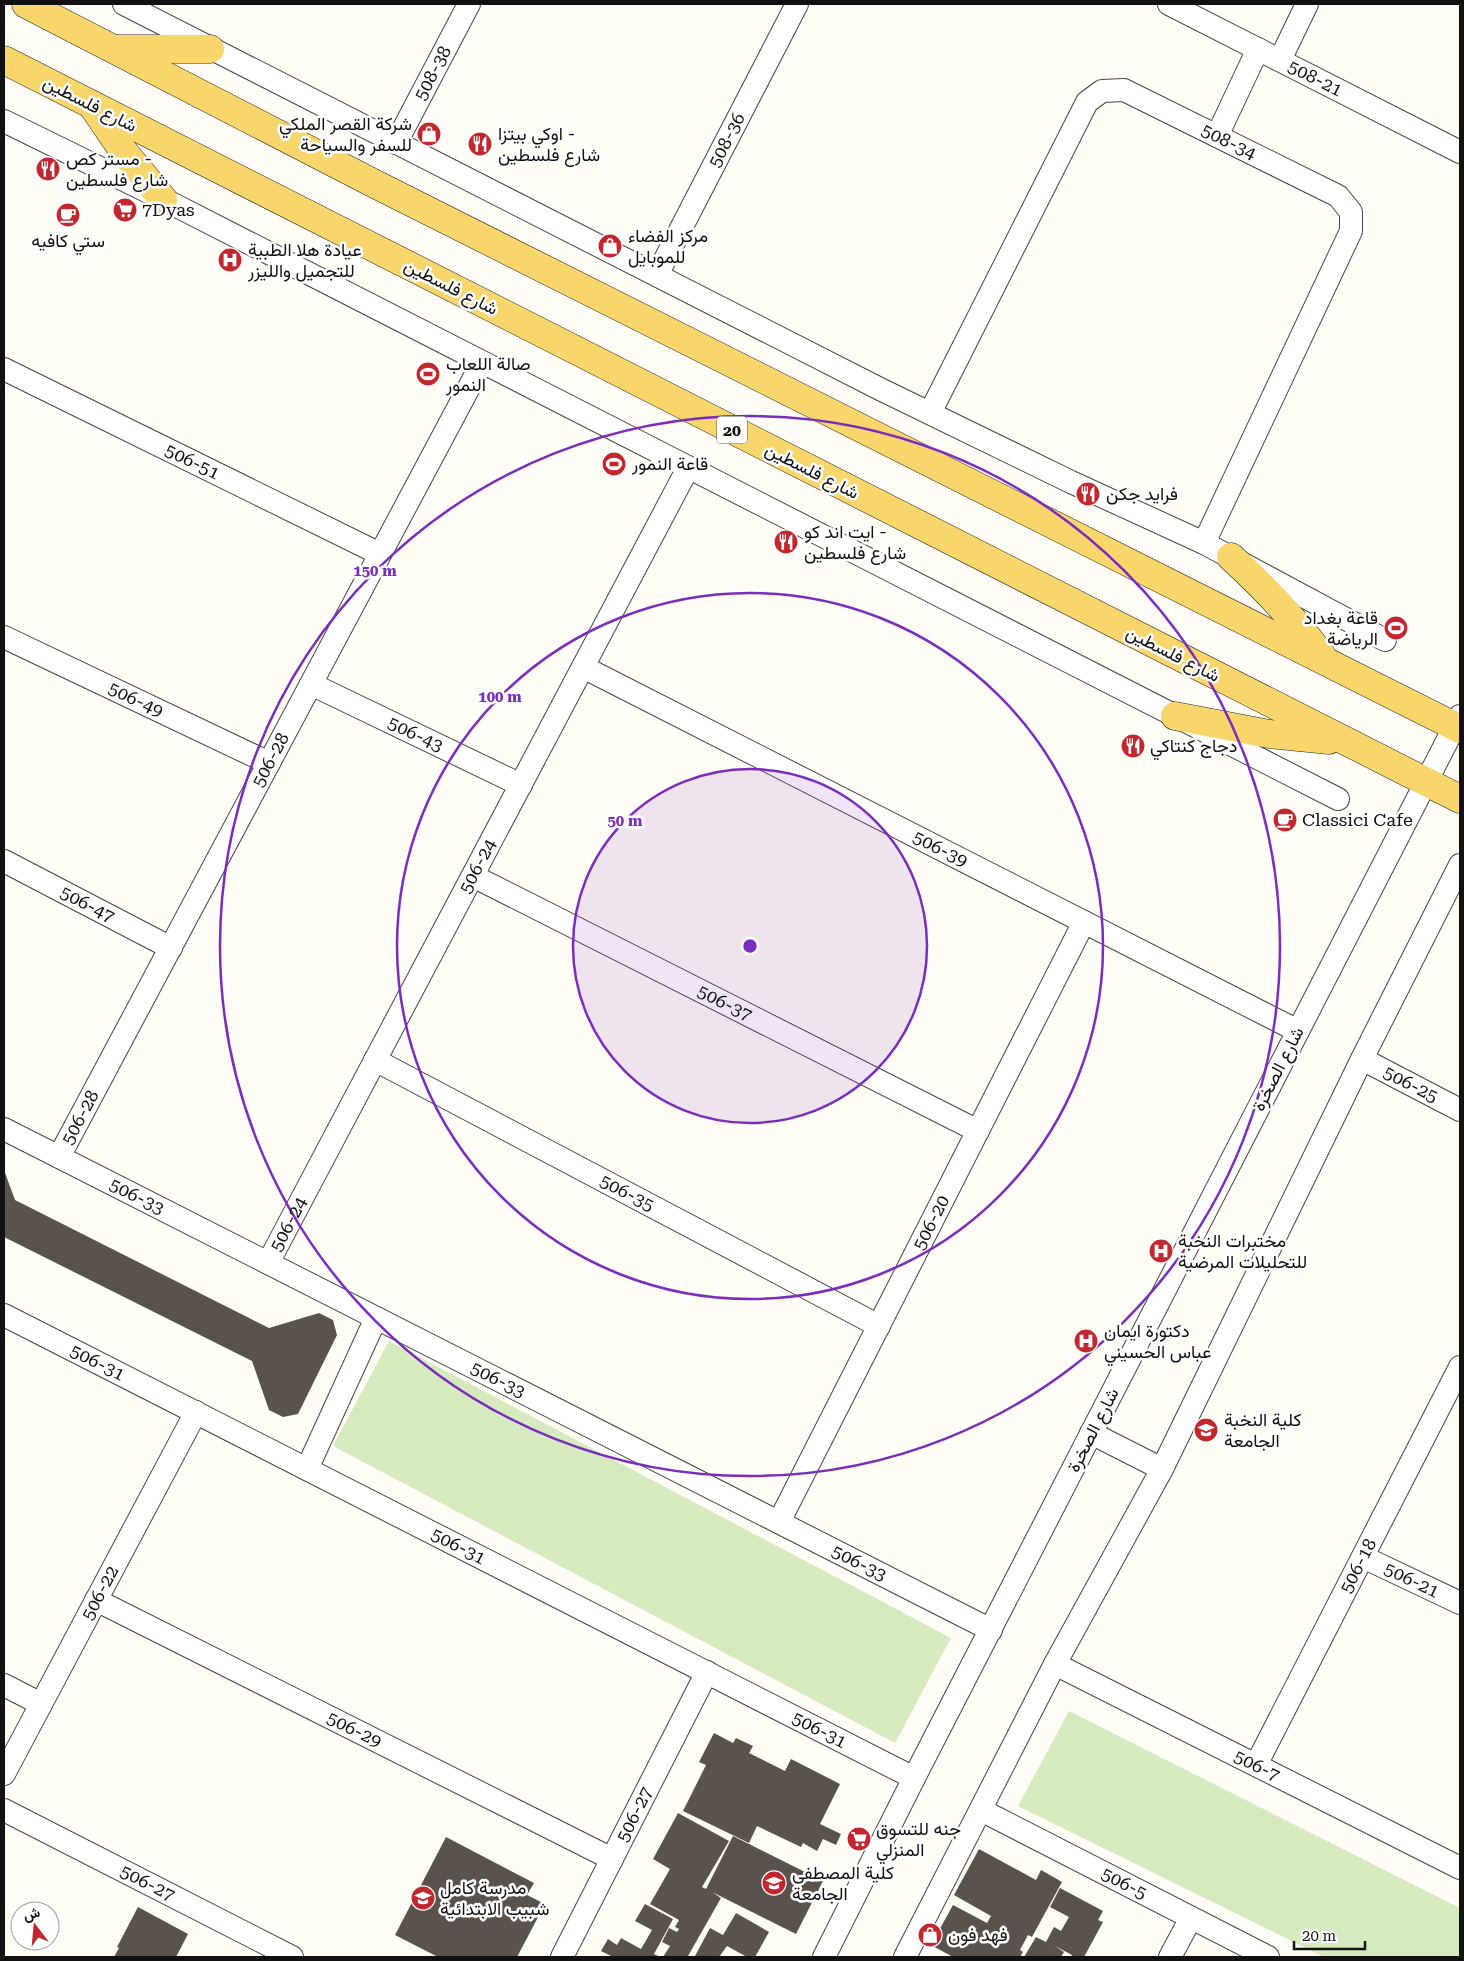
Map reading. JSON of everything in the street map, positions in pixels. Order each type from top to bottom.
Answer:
[{"type":"main road","points":[[26,4],[402,197],[1326,661],[1458,724]]},
{"type":"main road","points":[[113,49],[210,49]]},
{"type":"main road","name":"شارع فلسطين","points":[[4,60],[1460,799]]},
{"type":"main road","points":[[91,105],[124,152],[163,199]]},
{"type":"main road","points":[[1231,557],[1291,617],[1326,661]]},
{"type":"main road","points":[[1174,716],[1269,734],[1345,741]]},
{"type":"street","points":[[124,4],[930,413],[1071,482],[1204,543],[1385,640]]},
{"type":"street","name":"508-38","points":[[396,143],[469,4]]},
{"type":"street","name":"508-36","points":[[657,275],[797,4]]},
{"type":"street","name":"508-21","points":[[1169,4],[1460,152]]},
{"type":"street","points":[[1280,60],[1307,4]]},
{"type":"street","points":[[1217,136],[1258,49]]},
{"type":"street","name":"508-34","points":[[930,413],[1087,102],[1102,91],[1124,90],[1338,196],[1351,212],[1352,230],[1204,543]]},
{"type":"street","points":[[4,120],[163,199],[1338,799]]},
{"type":"street","name":"506-28","points":[[59,1157],[482,363]]},
{"type":"street","name":"506-51","points":[[4,369],[380,554]]},
{"type":"street","name":"506-24","points":[[268,1263],[688,468]]},
{"type":"street","name":"506-49","points":[[4,638],[269,763]]},
{"type":"street","name":"506-39","points":[[583,666],[1298,1031]]},
{"type":"street","name":"506-43","points":[[311,684],[521,785]]},
{"type":"street","name":"شارع الصخرة","points":[[824,1957],[1091,1433],[1458,724]]},
{"type":"street","name":"506-47","points":[[4,861],[170,948]]},
{"type":"street","points":[[905,1957],[1055,1664],[1162,1470],[1362,1059],[1460,865]]},
{"type":"street","name":"506-37","points":[[473,876],[978,1131]]},
{"type":"street","name":"506-20","points":[[779,1522],[1084,922]]},
{"type":"street","name":"506-25","points":[[1362,1059],[1460,1110]]},
{"type":"street","name":"506-35","points":[[375,1060],[879,1326]]},
{"type":"street","name":"506-33","points":[[4,1129],[991,1630]]},
{"type":"street","name":"506-31","points":[[4,1315],[914,1778]]},
{"type":"street","points":[[307,1469],[376,1318]]},
{"type":"street","name":"506-18","points":[[1256,1765],[1460,1368]]},
{"type":"street","name":"506-22","points":[[4,1774],[196,1412]]},
{"type":"street","points":[[1091,1433],[1162,1470]]},
{"type":"street","name":"506-21","points":[[1363,1557],[1460,1603]]},
{"type":"street","name":"506-29","points":[[96,1600],[612,1859]]},
{"type":"street","name":"506-7","points":[[1055,1664],[1460,1868]]},
{"type":"street","name":"506-27","points":[[562,1957],[707,1672]]},
{"type":"street","points":[[4,1685],[41,1704]]},
{"type":"street","name":"506-27","points":[[4,1810],[292,1957]]},
{"type":"street","name":"506-5","points":[[981,1810],[1268,1957]]},
{"type":"street","points":[[1170,1957],[1191,1918]]},
{"type":"green space","points":[[389,1341],[951,1638],[895,1743],[333,1446]]},
{"type":"green space","points":[[1069,1711],[1460,1908],[1460,1957],[1324,1957],[1018,1806]]},
{"type":"building","points":[[4,1170],[15,1200],[269,1328],[319,1313],[333,1320],[337,1335],[298,1414],[283,1417],[269,1410],[252,1361],[4,1237]]},
{"type":"building","points":[[714,1733],[733,1743],[736,1738],[753,1746],[749,1753],[785,1771],[791,1759],[840,1784],[820,1824],[841,1834],[836,1845],[823,1839],[817,1851],[803,1843],[801,1847],[757,1826],[749,1843],[683,1811],[706,1765],[699,1762]]},
{"type":"building","points":[[678,1813],[729,1841],[702,1887],[706,1889],[733,1836],[823,1881],[796,1934],[712,1892],[721,1898],[688,1956],[690,1957],[663,1957],[670,1946],[662,1942],[669,1928],[677,1932],[679,1929],[675,1927],[679,1920],[650,1904],[670,1869],[653,1859]]},
{"type":"building","points":[[446,1837],[534,1883],[527,1895],[545,1904],[517,1957],[438,1957],[395,1935]]},
{"type":"building","points":[[979,1849],[1036,1880],[1041,1870],[1062,1882],[1032,1937],[1028,1935],[1020,1950],[1023,1952],[1020,1957],[953,1957],[931,1945],[953,1905],[987,1923],[991,1916],[954,1895]]},
{"type":"building","points":[[1060,1888],[1103,1911],[1098,1920],[1103,1922],[1084,1957],[1071,1957],[1072,1955],[1055,1946],[1064,1952],[1061,1957],[1024,1957],[1036,1937],[1046,1942],[1054,1927],[1061,1931],[1069,1917],[1050,1907]]},
{"type":"building","points":[[645,1904],[673,1919],[654,1954],[660,1957],[613,1957],[601,1951],[608,1939],[617,1945],[621,1938],[641,1949],[652,1930],[635,1921]]},
{"type":"building","points":[[138,1907],[188,1934],[176,1957],[114,1957],[119,1948],[117,1947]]},
{"type":"building","points":[[736,1913],[769,1932],[755,1957],[747,1957],[727,1946],[719,1957],[695,1956],[710,1928],[723,1935]]},
{"type":"place","name":"شركة القصر الملكي للسفر والسياحة","points":[[429,134]]},
{"type":"place","name":"اوكي بيتزا - شارع فلسطين","points":[[480,144]]},
{"type":"place","name":"مستر كص - شارع فلسطين","points":[[48,169]]},
{"type":"place","name":"7Dyas","points":[[125,210]]},
{"type":"place","name":"ستي كافيه","points":[[68,215]]},
{"type":"place","name":"مركز الفضاء للموبايل","points":[[610,246]]},
{"type":"place","name":"عيادة هلا الطبية للتجميل والليزر","points":[[230,260]]},
{"type":"place","name":"صالة اللعاب النمور","points":[[428,374]]},
{"type":"place","name":"قاعة النمور","points":[[614,464]]},
{"type":"place","name":"فرايد جكن","points":[[1088,494]]},
{"type":"place","name":"ايت اند كو - شارع فلسطين","points":[[786,542]]},
{"type":"place","name":"قاعة بغداد الرياضة","points":[[1396,628]]},
{"type":"place","name":"دجاج كنتاكي","points":[[1133,746]]},
{"type":"place","name":"Classici Cafe","points":[[1285,820]]},
{"type":"place","name":"مختبرات النخبة للتحليلات المرضية","points":[[1161,1251]]},
{"type":"place","name":"دكتورة ايمان عباس الحسيني","points":[[1086,1341]]},
{"type":"place","name":"كلية النخبة الجامعة","points":[[1206,1430]]},
{"type":"place","name":"جنه للتسوق المنزلي","points":[[859,1839]]},
{"type":"place","name":"كلية المصطفى الجامعة","points":[[774,1883]]},
{"type":"place","name":"مدرسة كامل شبيب الابتدائية","points":[[423,1898]]},
{"type":"place","name":"فهد فون","points":[[930,1935]]}]
